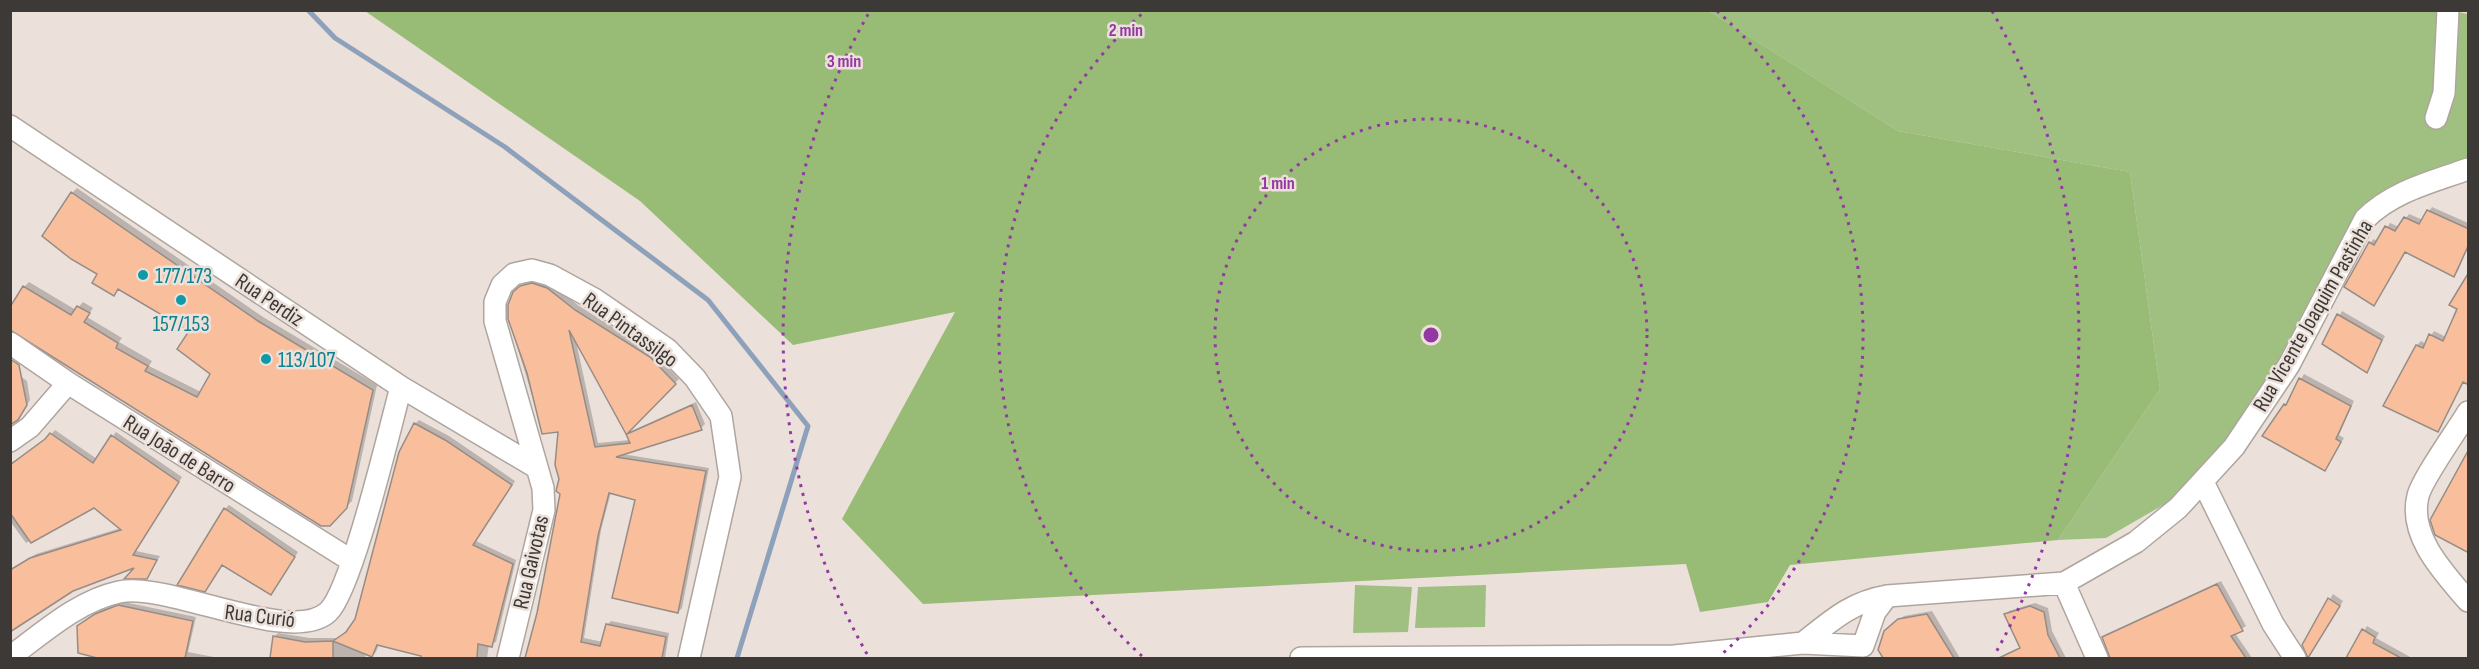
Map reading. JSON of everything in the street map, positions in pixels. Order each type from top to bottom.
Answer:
[{"type":"street","points":[[2436,118],[2444,93],[2448,10]]},
{"type":"street","name":"Rua Perdiz","points":[[10,126],[401,387],[534,466]]},
{"type":"street","name":"Rua Vicente Joaquim Pastinha","points":[[1803,643],[1843,612],[1864,600],[1887,596],[2064,583],[2136,542],[2178,508],[2234,447],[2289,365],[2365,219],[2380,204],[2396,196],[2469,169]]},
{"type":"street","name":"Rua Pintassilgo","points":[[534,466],[508,360],[495,321],[495,302],[502,285],[514,274],[531,270],[550,275],[594,300],[668,350],[695,378],[721,416],[730,477],[689,658]]},
{"type":"street","name":"Rua João de Barro","points":[[10,343],[68,383],[352,561]]},
{"type":"street","points":[[10,441],[30,427],[68,383]]},
{"type":"street","name":"Rua Curió","points":[[10,657],[62,619],[95,599],[121,591],[146,590],[240,615],[289,621],[311,620],[328,613],[340,595],[352,561],[401,387]]},
{"type":"street","points":[[2469,412],[2418,494],[2416,514],[2423,540],[2446,576],[2469,601]]},
{"type":"street","name":"Rua Gaivotas","points":[[508,658],[544,510],[543,488],[534,466]]},
{"type":"street","points":[[2203,482],[2273,624],[2295,658]]},
{"type":"street","points":[[2064,583],[2097,658]]},
{"type":"street","points":[[1301,658],[1675,657],[1803,643],[1867,652],[1875,612],[1887,596]]},
{"type":"green space","points":[[2447,10],[2468,14],[2468,168],[2365,219],[2203,482],[2106,538],[2058,540],[2160,389],[2130,172],[1898,131],[1709,11]]},
{"type":"green space","points":[[365,11],[1709,11],[1898,131],[2130,172],[2160,389],[2058,540],[1790,565],[1768,602],[1700,612],[1686,564],[923,604],[842,519],[955,312],[793,345],[640,201]]},
{"type":"green space","points":[[1355,585],[1412,587],[1408,632],[1353,633]]},
{"type":"green space","points":[[1486,585],[1485,627],[1415,628],[1418,587]]},
{"type":"building","points":[[71,192],[258,321],[373,390],[347,508],[330,526],[321,526],[10,330],[10,307],[23,286],[71,315],[77,306],[90,313],[84,322],[118,343],[116,348],[148,366],[145,371],[197,397],[210,374],[177,349],[189,331],[118,289],[114,296],[92,283],[97,274],[71,259],[42,236]]},
{"type":"building","points":[[2427,210],[2469,229],[2469,244],[2454,277],[2405,252],[2374,306],[2344,287],[2369,242],[2374,245],[2385,226],[2395,231],[2404,217],[2419,224]]},
{"type":"building","points":[[2469,272],[2469,385],[2463,382],[2438,432],[2383,406],[2416,345],[2423,348],[2429,334],[2443,341],[2457,309],[2449,305]]},
{"type":"building","points":[[532,283],[547,288],[575,310],[650,357],[676,384],[627,434],[692,405],[702,430],[616,457],[706,471],[678,613],[612,598],[635,500],[609,493],[598,536],[581,642],[600,646],[606,624],[666,637],[662,658],[525,658],[537,613],[560,494],[556,491],[559,479],[555,465],[558,432],[542,434],[527,373],[508,319],[508,305],[513,292],[520,286]],"holes":[[[569,330],[630,443],[595,447]]]},
{"type":"building","points":[[2337,314],[2382,340],[2367,373],[2322,344]]},
{"type":"building","points":[[10,359],[19,365],[27,405],[18,420],[10,425]]},
{"type":"building","points":[[2299,378],[2351,406],[2336,439],[2341,442],[2325,471],[2262,436],[2284,404],[2286,405]]},
{"type":"building","points":[[414,423],[445,440],[512,485],[473,545],[513,564],[492,647],[478,644],[477,658],[421,658],[421,656],[377,645],[372,657],[333,641],[346,632],[355,619],[399,452]]},
{"type":"building","points":[[50,433],[93,463],[111,435],[179,482],[133,555],[157,560],[147,579],[124,579],[134,568],[73,591],[10,632],[10,570],[30,558],[121,530],[94,508],[31,543],[10,513],[10,465]]},
{"type":"building","points":[[2469,449],[2469,553],[2435,535],[2430,520]]},
{"type":"building","points":[[224,508],[295,557],[271,595],[222,565],[205,592],[177,585]]},
{"type":"building","points":[[2217,584],[2243,631],[2231,636],[2246,658],[2110,658],[2102,637]]},
{"type":"building","points":[[2328,598],[2340,606],[2308,658],[2302,645]]},
{"type":"building","points":[[118,605],[193,621],[185,658],[97,658],[78,653],[77,626],[95,614]]},
{"type":"building","points":[[2030,606],[2044,612],[2048,635],[2060,658],[1999,658],[2020,648],[2004,614]]},
{"type":"building","points":[[1927,614],[1954,658],[1883,658],[1878,650],[1884,631],[1898,619]]},
{"type":"building","points":[[2362,629],[2375,637],[2373,643],[2401,658],[2346,658]]},
{"type":"building","points":[[273,636],[305,642],[333,641],[333,658],[270,658]]},
{"type":"waterway","points":[[308,10],[335,38],[505,147],[708,300],[808,426],[737,658]]},
{"type":"place","name":"177/173","points":[[143,275]]},
{"type":"place","name":"157/153","points":[[181,300]]},
{"type":"place","name":"113/107","points":[[266,359]]}]
